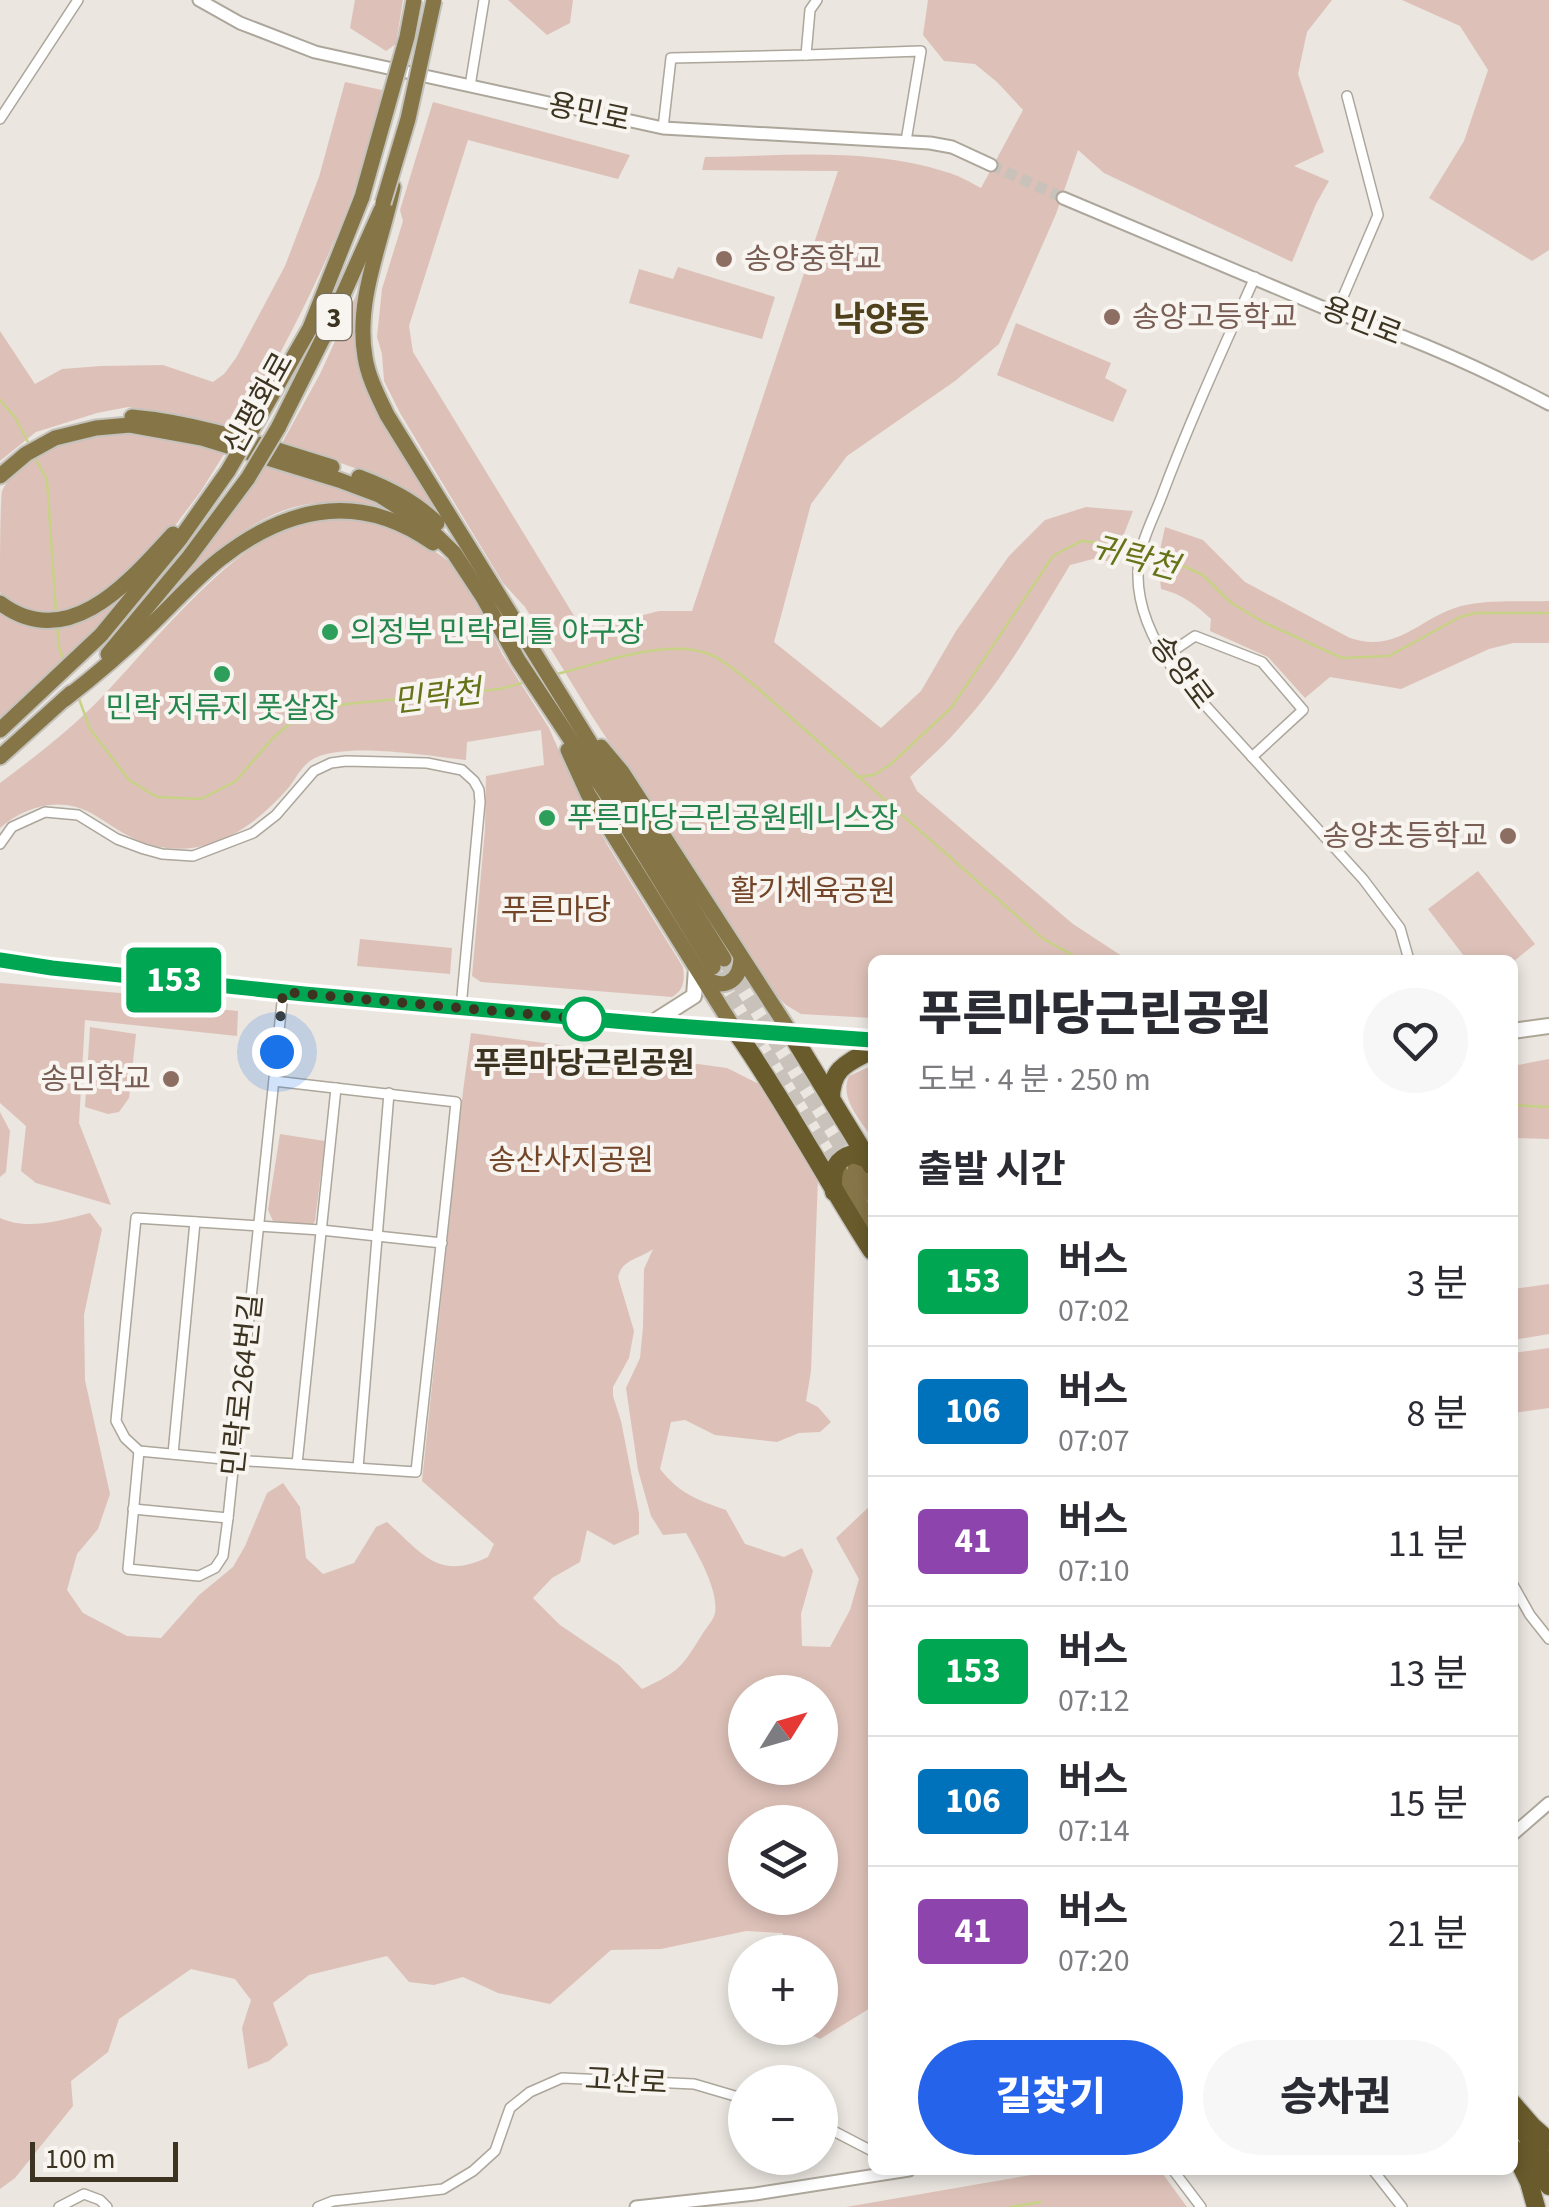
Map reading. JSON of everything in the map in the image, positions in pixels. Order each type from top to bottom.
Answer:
[{"type":"highway","name":"신평화로","points":[[2,728],[101,635],[180,539],[226,475],[310,328],[362,197],[414,0]]},
{"type":"highway","name":"신평화로","points":[[0,757],[113,655],[248,478],[278,428],[387,203],[434,0]]},
{"type":"highway","points":[[387,203],[365,302],[363,340],[370,377],[387,416],[489,595],[518,660],[558,708],[622,772],[831,1100],[859,1167],[868,1206]]},
{"type":"highway","points":[[2,470],[21,447],[94,419],[130,416],[171,420],[227,434],[384,486],[420,507],[454,542],[536,656],[558,708],[711,965],[735,1030],[868,1244]]},
{"type":"highway","points":[[0,603],[28,620],[60,620],[88,611],[134,573],[226,475]]},
{"type":"highway","points":[[113,655],[218,560],[250,537],[274,524],[326,510],[372,514],[412,528],[489,595]]},
{"type":"highway","points":[[711,965],[710,982],[730,982],[738,976],[741,958]]},
{"type":"highway","points":[[831,1100],[836,1072],[868,1052]]},
{"type":"highway","points":[[834,1193],[833,1171],[838,1161],[853,1154],[859,1167]]},
{"type":"highway","points":[[1518,2109],[1549,2141]]},
{"type":"highway","points":[[1518,2124],[1549,2166]]},
{"type":"highway","points":[[1518,2146],[1549,2186]]},
{"type":"highway","points":[[1518,2160],[1536,2207]]},
{"type":"main road","points":[[0,960],[283,992],[868,1040]]},
{"type":"main road","points":[[649,1024],[694,996],[711,965]]},
{"type":"main road","points":[[1518,1030],[1549,1026]]},
{"type":"street","points":[[0,119],[78,0]]},
{"type":"street","name":"용민로","points":[[198,0],[240,23],[315,52],[663,128],[906,141],[952,148],[991,165]]},
{"type":"street","points":[[470,86],[484,0]]},
{"type":"street","points":[[806,55],[810,10],[817,0]]},
{"type":"street","points":[[663,128],[671,58],[920,51],[906,141]]},
{"type":"street","points":[[1336,313],[1378,215],[1347,96]]},
{"type":"street","name":"용민로","points":[[1063,198],[1336,313],[1383,328],[1505,380],[1549,404]]},
{"type":"street","name":"송양로","points":[[1255,278],[1192,418],[1145,540],[1139,561],[1139,588],[1147,623],[1164,657],[1363,879],[1400,928],[1408,955]]},
{"type":"street","points":[[1164,657],[1195,636],[1262,662],[1303,710],[1252,757]]},
{"type":"street","points":[[0,844],[12,827],[45,812],[78,815],[144,850],[193,856],[254,833],[276,816],[314,771],[331,763],[427,762],[462,770],[474,781],[480,802],[461,1007]]},
{"type":"street","name":"민락로264번길","points":[[139,1451],[128,1568],[199,1576],[215,1568],[223,1556],[228,1518],[283,992]]},
{"type":"street","points":[[274,1081],[456,1102],[442,1243],[416,1472],[139,1451],[124,1438],[116,1421],[136,1218],[321,1230],[442,1243]]},
{"type":"street","points":[[297,1464],[336,1088]]},
{"type":"street","points":[[358,1468],[389,1093]]},
{"type":"street","points":[[173,1454],[195,1222]]},
{"type":"street","points":[[134,1509],[228,1518]]},
{"type":"street","points":[[1518,1594],[1549,1639]]},
{"type":"street","points":[[1518,1830],[1549,1802]]},
{"type":"street","name":"고산로","points":[[318,2207],[333,2201],[444,2189],[473,2171],[494,2151],[510,2108],[530,2092],[562,2078],[694,2084],[728,2094]]},
{"type":"street","points":[[838,2133],[868,2149]]},
{"type":"street","points":[[636,2207],[756,2200],[884,2175]]},
{"type":"street","points":[[1177,2175],[1200,2207]]},
{"type":"street","points":[[1378,2175],[1402,2207]]},
{"type":"street","points":[[58,2207],[84,2194],[107,2207]]},
{"type":"green space","points":[[355,0],[403,0],[396,44],[386,51],[350,28]]},
{"type":"green space","points":[[508,0],[573,0],[570,23],[547,35]]},
{"type":"green space","name":"활기체육공원","points":[[928,0],[1332,0],[1307,32],[1298,74],[1324,152],[1294,166],[1329,181],[1292,262],[1104,173],[1078,150],[1056,214],[999,344],[955,381],[847,456],[811,504],[774,642],[881,728],[921,691],[956,631],[1009,556],[1045,520],[1086,507],[1133,511],[1113,562],[1093,559],[1070,565],[991,689],[954,734],[910,777],[917,791],[1073,924],[1120,955],[868,955],[868,1018],[801,1014],[772,991],[525,607],[503,583],[400,413],[384,381],[377,337],[382,289],[403,221],[400,210],[433,102],[630,155],[618,179],[468,140],[409,326],[413,352],[576,619],[596,627],[659,611],[692,611],[838,171],[702,170],[705,157],[826,155],[887,159],[950,173],[981,188],[1023,110],[975,64],[944,61],[923,35]]},
{"type":"green space","points":[[1402,0],[1549,0],[1549,250],[1532,261],[1429,198],[1464,141],[1488,70],[1460,26]]},
{"type":"green space","points":[[345,82],[382,90],[372,135],[323,265],[238,431],[191,417],[128,407],[36,432],[0,461],[0,331],[35,384],[62,369],[101,366],[163,365],[213,382],[224,374],[285,266],[319,177]]},
{"type":"green space","points":[[678,267],[775,297],[762,339],[629,303],[639,269],[673,279]]},
{"type":"green space","points":[[366,274],[360,341],[448,526],[417,499],[381,479],[281,445],[320,374]]},
{"type":"green space","points":[[1016,323],[1111,363],[1105,378],[1127,390],[1113,422],[997,375]]},
{"type":"green space","points":[[138,433],[226,451],[168,535],[133,572],[85,606],[48,616],[19,608],[4,597],[0,592],[1,510],[2,491],[8,481],[37,456],[62,444],[91,436]]},
{"type":"green space","points":[[276,464],[384,503],[405,515],[400,518],[332,503],[301,505],[242,532],[175,588],[171,587],[262,465]]},
{"type":"green space","name":"푸른마당","points":[[318,517],[381,521],[426,545],[455,569],[477,600],[502,654],[549,728],[608,846],[683,967],[683,984],[672,997],[481,982],[472,976],[486,776],[544,765],[541,730],[467,742],[466,760],[410,753],[329,753],[304,766],[276,801],[246,827],[211,844],[192,848],[151,845],[91,813],[67,805],[32,809],[0,828],[0,783],[89,710],[223,570],[274,534]]},
{"type":"green space","points":[[1165,527],[1203,540],[1245,582],[1350,638],[1367,642],[1395,638],[1461,606],[1549,601],[1549,643],[1513,643],[1489,649],[1401,689],[1330,677],[1305,698],[1268,657],[1210,631],[1211,619],[1182,597],[1161,589],[1158,559]]},
{"type":"green space","points":[[132,590],[95,633],[0,720],[0,608],[35,626],[68,625],[99,612]]},
{"type":"green space","points":[[1478,871],[1535,944],[1518,958],[1463,955],[1428,909]]},
{"type":"green space","points":[[360,939],[452,948],[450,974],[357,966]]},
{"type":"green space","points":[[0,983],[192,999],[217,1009],[238,1011],[237,1036],[85,1020],[79,1123],[111,1205],[36,1183],[21,1171],[26,1126],[0,1103]]},
{"type":"green space","points":[[90,1027],[136,1034],[129,1098],[119,1112],[108,1114],[85,1107]]},
{"type":"green space","name":"송산사지공원","points":[[471,1033],[727,1068],[761,1085],[818,1177],[811,1371],[806,1401],[818,1407],[831,1422],[820,1432],[799,1433],[777,1442],[715,1435],[685,1420],[671,1422],[660,1469],[689,1495],[726,1510],[745,1544],[784,1557],[802,1548],[813,1571],[801,1614],[802,1646],[830,1647],[850,1610],[859,1579],[836,1538],[868,1508],[868,2009],[838,2028],[838,1935],[746,1931],[661,1949],[611,1950],[550,2004],[498,1993],[463,1977],[434,1985],[409,1982],[387,1956],[309,1975],[273,2003],[288,2045],[269,2061],[248,2069],[242,2028],[251,2000],[235,1979],[191,1969],[119,2019],[108,2052],[71,2081],[73,2106],[15,2178],[0,2189],[0,1218],[33,1224],[90,1213],[102,1229],[84,1315],[85,1380],[110,1494],[98,1529],[77,1554],[67,1590],[83,1613],[127,1636],[161,1638],[199,1595],[233,1567],[267,1493],[283,1483],[300,1507],[306,1558],[323,1574],[354,1563],[376,1527],[387,1522],[422,1553],[444,1565],[471,1564],[488,1557],[494,1544],[422,1481]],"holes":[[[653,1249],[644,1269],[640,1358],[626,1388],[638,1470],[651,1516],[663,1535],[686,1533],[714,1594],[715,1613],[684,1661],[672,1673],[642,1689],[619,1665],[560,1625],[533,1598],[552,1578],[580,1562],[587,1530],[614,1545],[639,1534],[639,1513],[613,1396],[613,1387],[629,1358],[634,1331],[618,1277],[627,1263]]]},
{"type":"green space","points":[[1549,1059],[1549,1139],[1518,1138],[1518,1065]]},
{"type":"green space","points":[[868,1067],[868,1132],[852,1108],[847,1092],[849,1076]]},
{"type":"green space","points":[[0,1112],[10,1131],[6,1172],[0,1177]]},
{"type":"green space","points":[[280,1134],[325,1141],[312,1225],[273,1221],[268,1210]]},
{"type":"green space","points":[[1549,1284],[1549,1334],[1518,1339],[1518,1288]]},
{"type":"green space","points":[[1549,1348],[1549,1408],[1518,1412],[1518,1352]]},
{"type":"green space","points":[[1031,2175],[1164,2175],[1187,2207],[846,2207]]},
{"type":"waterway","name":"민락천","points":[[0,400],[15,417],[30,446]]},
{"type":"waterway","name":"민락천","points":[[35,458],[47,480],[56,612]]},
{"type":"waterway","name":"귀락천","points":[[857,777],[874,775],[891,764],[951,708],[1053,556],[1081,541],[1137,554]]},
{"type":"waterway","name":"귀락천","points":[[1144,556],[1203,575],[1230,602],[1263,622],[1342,658],[1389,656],[1460,617],[1475,613],[1549,613]]},
{"type":"waterway","name":"민락천","points":[[57,625],[64,661]]},
{"type":"waterway","name":"민락천","points":[[557,674],[654,650],[692,650],[715,657],[754,685],[1042,938],[1072,955]]},
{"type":"waterway","name":"민락천","points":[[78,696],[90,729],[129,780],[157,797],[201,799],[236,781],[272,739],[303,712],[500,689],[525,682]]},
{"type":"waterway","name":"민락천","points":[[1518,1105],[1549,1107]]},
{"type":"waterway","points":[[1010,2207],[1041,2202]]},
{"type":"tunnel","points":[[991,165],[1063,198]]},
{"type":"tunnel","points":[[724,959],[853,1165]]},
{"type":"tunnel","points":[[717,975],[841,1172]]},
{"type":"bus line","name":"153","points":[[0,960],[304,994],[868,1040]]},
{"type":"place","name":"송양중학교","points":[[724,259]]},
{"type":"place","name":"송양고등학교","points":[[1112,317]]},
{"type":"place","name":"의정부 민락 리틀 야구장","points":[[330,632]]},
{"type":"place","name":"민락 저류지 풋살장","points":[[222,674]]},
{"type":"place","name":"푸른마당근린공원테니스장","points":[[547,818]]},
{"type":"place","name":"송양초등학교","points":[[1508,836]]},
{"type":"place","name":"푸른마당근린공원","points":[[584,1019]]},
{"type":"place","name":"송민학교","points":[[171,1079]]},
{"type":"district","name":"낙양동","points":[[881,319]]},
{"type":"route","points":[[277,1052],[283,992],[584,1019]]}]
